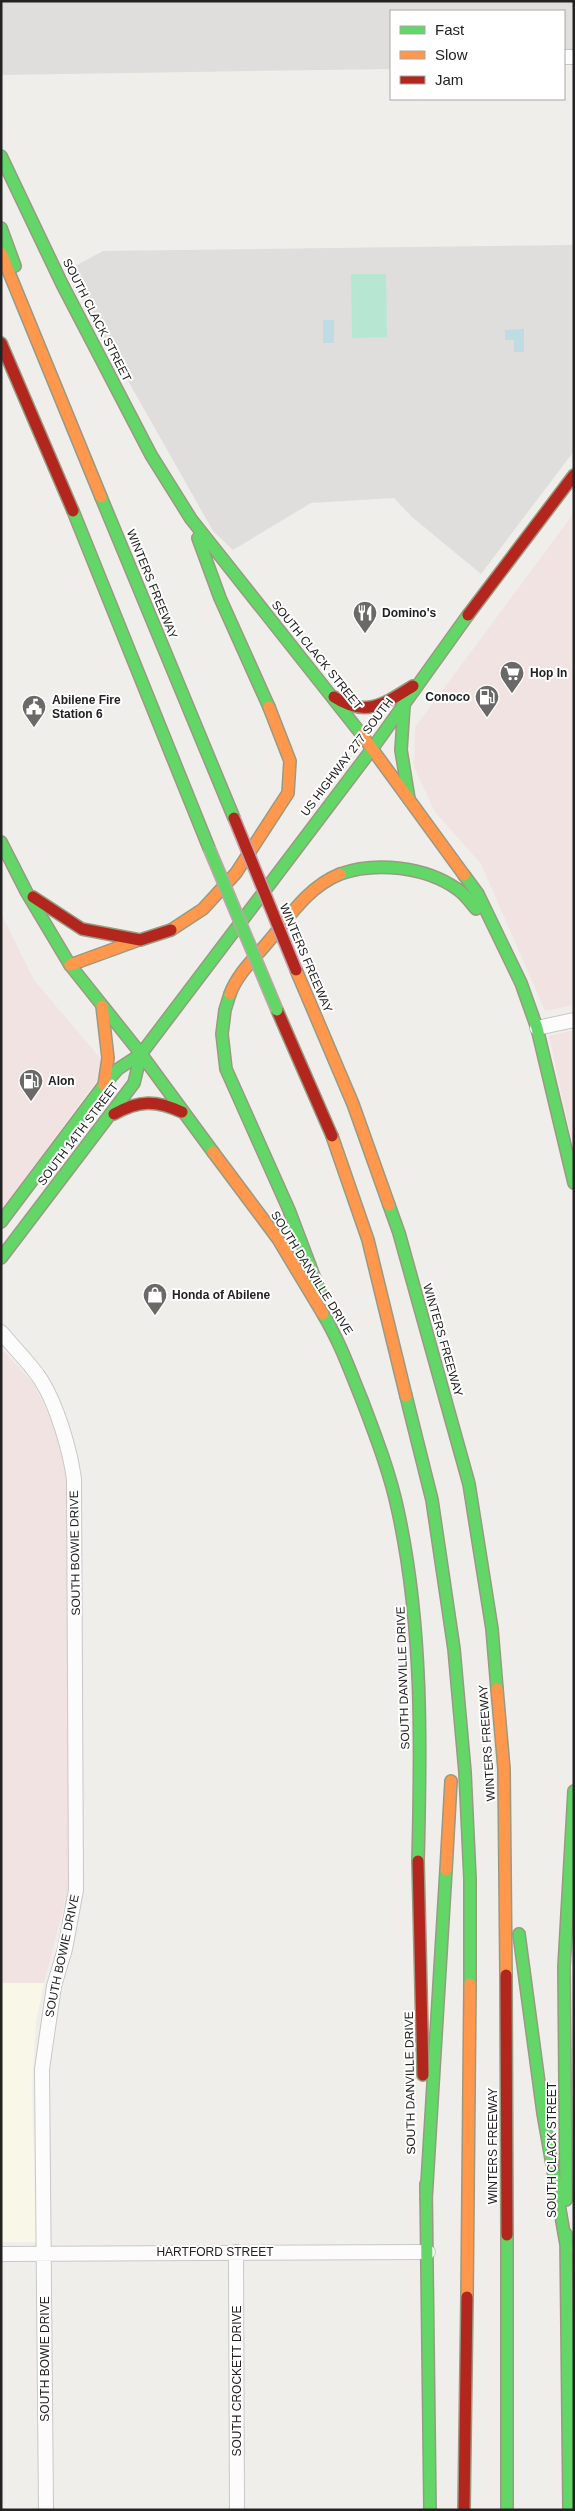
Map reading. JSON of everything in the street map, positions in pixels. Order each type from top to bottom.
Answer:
[{"type":"main road","name":"SOUTH CLACK STREET","points":[[1,156],[62,284],[147,446],[191,519],[334,697],[478,894],[521,983],[537,1028],[574,1184]]},
{"type":"main road","points":[[1,228],[66,405]]},
{"type":"main road","name":"WINTERS FREEWAY","points":[[1,253],[66,405],[170,666],[353,1104],[399,1233],[468,1484],[492,1629],[502,1744],[506,1907],[507,2510]]},
{"type":"main road","name":"WINTERS FREEWAY","points":[[1,343],[65,491],[209,848],[327,1123],[368,1240],[432,1500],[456,1674],[465,1772],[470,1879],[469,2164],[464,2510]]},
{"type":"main road","points":[[6,386],[65,491]]},
{"type":"main road","name":"US HIGHWAY 277 SOUTH","points":[[141,1054],[372,748],[496,576],[574,475]]},
{"type":"main road","points":[[70,965],[171,930],[204,909],[236,873],[288,793],[290,761],[282,735],[220,598],[191,519]]},
{"type":"main road","points":[[334,697],[351,707],[362,708],[380,704],[420,682]]},
{"type":"main road","points":[[404,704],[401,750],[408,799]]},
{"type":"main road","name":"SOUTH DANVILLE DRIVE","points":[[1,842],[27,894],[70,965],[141,1054],[278,1239],[337,1337],[380,1447],[398,1510],[409,1569],[417,1634],[420,1794],[418,1868],[428,2252],[430,2510]]},
{"type":"main road","points":[[337,1337],[289,1210],[226,1069],[221,1052],[226,1004],[237,978],[307,896],[330,878],[356,870],[404,868],[435,877],[458,889],[501,939]]},
{"type":"main road","points":[[27,894],[82,929],[140,940]]},
{"type":"main road","points":[[102,1006],[108,1058],[104,1085]]},
{"type":"main road","name":"SOUTH 14TH STREET","points":[[1,1222],[104,1085],[118,1069],[141,1054]]},
{"type":"main road","name":"SOUTH 14TH STREET","points":[[1,1258],[134,1083],[141,1054]]},
{"type":"main road","points":[[110,1116],[128,1105],[147,1100],[163,1102],[184,1113]]},
{"type":"main road","points":[[426,2200],[456,1674]]},
{"type":"main road","points":[[502,1744],[518,1929],[543,2113],[570,2250]]},
{"type":"main road","name":"SOUTH CLACK STREET","points":[[569,2510],[570,2250],[564,1968],[574,1791]]},
{"type":"street","points":[[537,1028],[574,1020]]},
{"type":"street","name":"SOUTH BOWIE DRIVE","points":[[1,1332],[41,1381],[60,1424],[72,1462],[74,1479],[76,1890],[65,1949],[54,1986],[42,2069],[46,2510]]},
{"type":"street","name":"SOUTH CROCKETT DRIVE","points":[[236,2252],[237,2510]]},
{"type":"street","name":"HARTFORD STREET","points":[[1,2254],[428,2252]]},
{"type":"shaded area","points":[[1,1],[574,1],[574,50],[565,50],[565,10],[390,10],[390,69],[1,75]]},
{"type":"shaded area","points":[[574,246],[574,451],[481,574],[412,517],[394,498],[311,503],[233,550],[213,531],[66,271],[103,251]]},
{"type":"shaded area","points":[[574,513],[574,1005],[545,1011],[481,864],[435,812],[414,767],[415,727]]},
{"type":"shaded area","points":[[1,913],[34,980],[101,1059],[97,1080],[1,1211]]},
{"type":"shaded area","points":[[574,1030],[574,1151],[549,1036]]},
{"type":"shaded area","points":[[1,1348],[34,1384],[53,1424],[63,1452],[71,1493],[69,1888],[44,1983],[1,1983]]},
{"type":"shaded area","points":[[1,1983],[44,1983],[36,2021],[32,2088],[36,2242],[1,2242]]},
{"type":"green space","points":[[351,274],[386,274],[387,337],[352,338]]},
{"type":"water","points":[[323,320],[334,320],[334,343],[323,343]]},
{"type":"water","points":[[524,329],[524,352],[514,352],[514,340],[505,340],[505,330]]},
{"type":"traffic: fast","points":[[1,156],[62,284],[151,455],[191,519],[362,735]]},
{"type":"traffic: fast","points":[[1,228],[15,266]]},
{"type":"traffic: fast","points":[[101,497],[234,818]]},
{"type":"traffic: fast","points":[[73,511],[209,848]]},
{"type":"traffic: fast","points":[[198,538],[220,598],[269,707]]},
{"type":"traffic: fast","points":[[141,1054],[372,749],[468,615]]},
{"type":"traffic: fast","points":[[404,705],[401,750],[409,799]]},
{"type":"traffic: fast","points":[[1,842],[27,893],[70,965],[141,1054],[213,1152]]},
{"type":"traffic: fast","points":[[209,848],[277,1010]]},
{"type":"traffic: fast","points":[[340,874],[354,870],[385,867],[416,871],[445,882],[457,889],[476,909]]},
{"type":"traffic: fast","points":[[464,875],[478,894],[521,983],[537,1028],[574,1183]]},
{"type":"traffic: fast","points":[[230,994],[225,1010],[222,1034],[226,1069],[289,1210],[320,1292]]},
{"type":"traffic: fast","points":[[1,1222],[104,1085],[118,1069],[141,1054]]},
{"type":"traffic: fast","points":[[1,1258],[134,1083],[141,1054]]},
{"type":"traffic: fast","points":[[389,1205],[399,1233],[469,1484],[492,1629],[497,1689]]},
{"type":"traffic: fast","points":[[323,1314],[335,1335],[382,1455],[395,1497],[406,1554],[416,1642],[420,1730],[418,1861]]},
{"type":"traffic: fast","points":[[406,1396],[432,1500],[454,1649],[465,1772],[470,1879],[470,1984]]},
{"type":"traffic: fast","points":[[566,2200],[564,1967],[574,1791]]},
{"type":"traffic: fast","points":[[426,2200],[446,1870]]},
{"type":"traffic: fast","points":[[519,1934],[543,2113],[567,2250]]},
{"type":"traffic: fast","points":[[426,2184],[430,2510]]},
{"type":"traffic: fast","points":[[566,2234],[569,2510]]},
{"type":"traffic: fast","points":[[507,2235],[507,2510]]},
{"type":"traffic: slow","points":[[1,253],[101,497]]},
{"type":"traffic: slow","points":[[171,930],[203,909],[236,873],[288,793],[290,761],[269,707]]},
{"type":"traffic: slow","points":[[362,735],[464,875]]},
{"type":"traffic: slow","points":[[230,994],[242,973],[300,903],[318,886],[340,874]]},
{"type":"traffic: slow","points":[[70,965],[136,941]]},
{"type":"traffic: slow","points":[[296,970],[353,1104],[389,1205]]},
{"type":"traffic: slow","points":[[102,1006],[108,1058],[104,1085]]},
{"type":"traffic: slow","points":[[332,1136],[368,1240],[406,1396]]},
{"type":"traffic: slow","points":[[213,1152],[278,1239],[323,1314]]},
{"type":"traffic: slow","points":[[497,1689],[504,1769],[506,1975]]},
{"type":"traffic: slow","points":[[446,1870],[451,1781]]},
{"type":"traffic: slow","points":[[467,2297],[470,1984]]},
{"type":"traffic: jam","points":[[1,343],[73,511]]},
{"type":"traffic: jam","points":[[468,615],[574,475]]},
{"type":"traffic: jam","points":[[334,697],[356,707],[375,706],[384,703],[413,686]]},
{"type":"traffic: jam","points":[[234,818],[296,970]]},
{"type":"traffic: jam","points":[[33,897],[82,929],[140,940],[171,930]]},
{"type":"traffic: jam","points":[[277,1010],[332,1136]]},
{"type":"traffic: jam","points":[[114,1114],[132,1106],[148,1103],[164,1105],[182,1112]]},
{"type":"traffic: jam","points":[[418,1861],[423,2075]]},
{"type":"traffic: jam","points":[[506,1975],[507,2235]]},
{"type":"traffic: jam","points":[[464,2510],[467,2297]]},
{"type":"place","name":"Domino's","points":[[365,634]]},
{"type":"place","name":"Hop In","points":[[512,694]]},
{"type":"place","name":"Conoco","points":[[487,718]]},
{"type":"place","name":"Abilene Fire Station 6","points":[[34,728]]},
{"type":"place","name":"Alon","points":[[31,1102]]},
{"type":"place","name":"Honda of Abilene","points":[[155,1316]]}]
